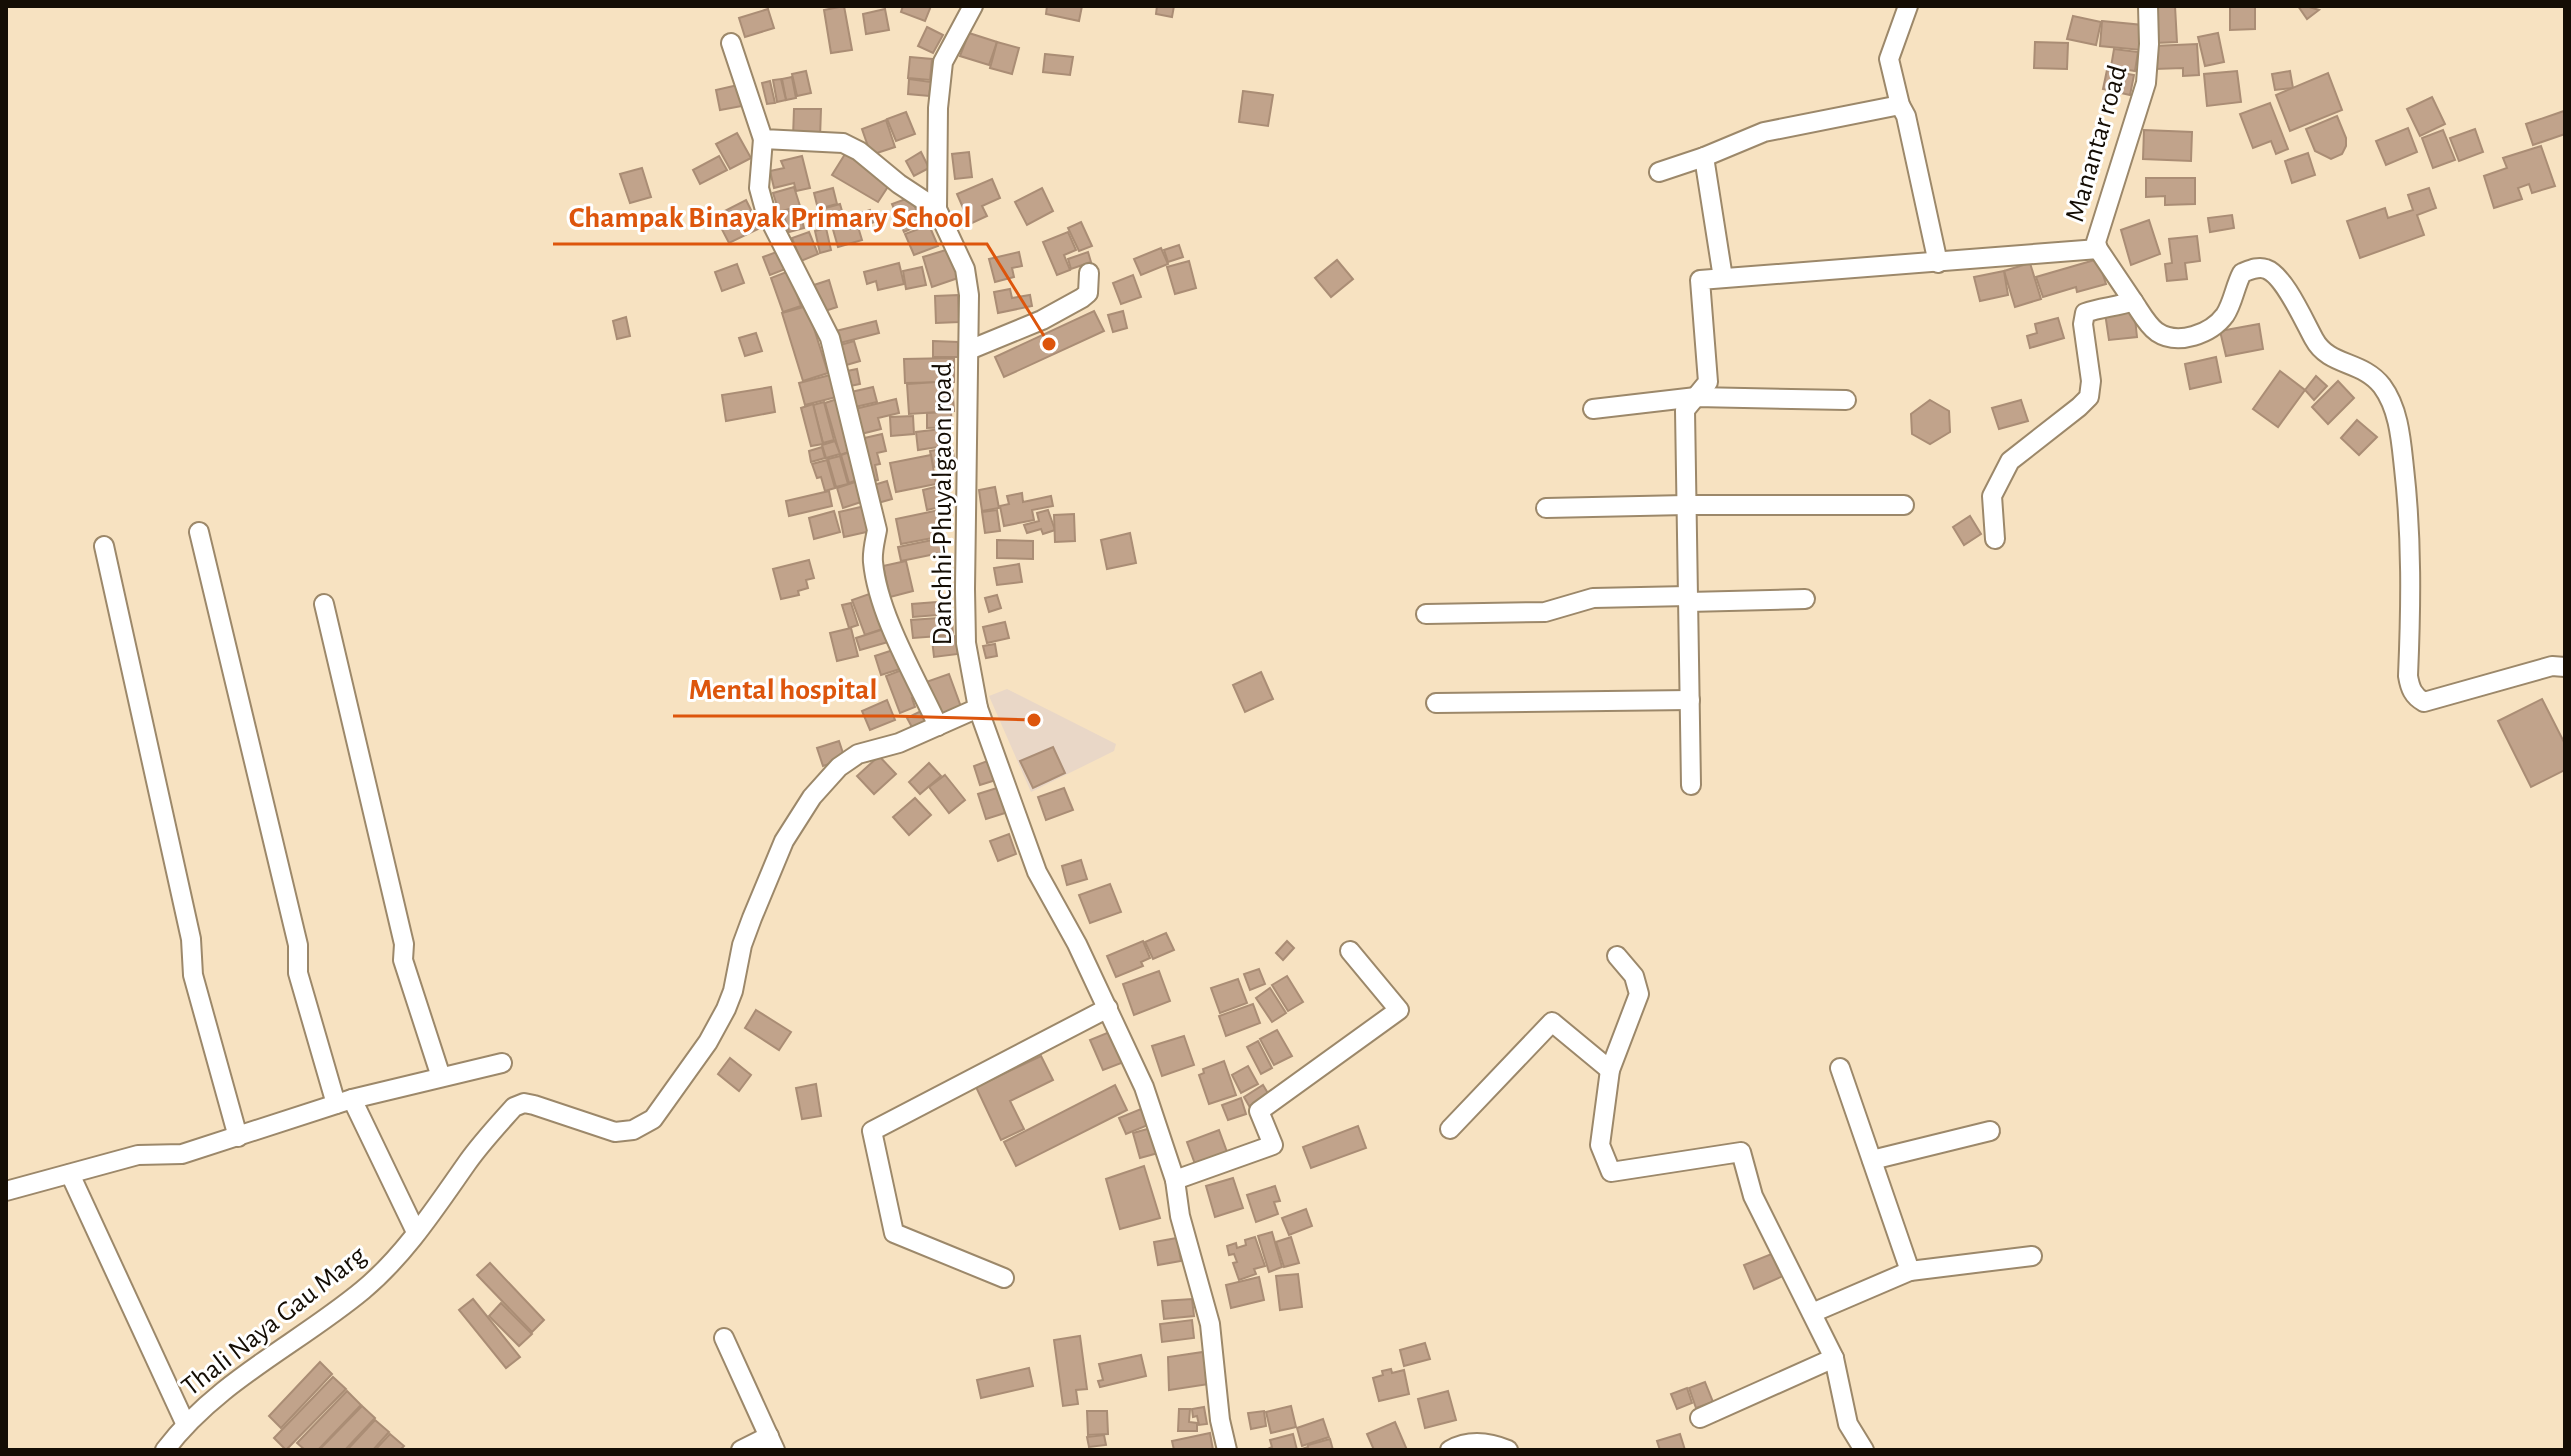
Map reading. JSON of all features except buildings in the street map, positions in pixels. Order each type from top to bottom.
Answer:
[{"type":"street","name":"Danchhi-Phuyalgaon road","points":[[973,6],[943,62],[938,108],[937,209],[965,269],[969,295],[966,643],[978,708],[1037,872],[1077,944],[1144,1087],[1175,1180],[1180,1216],[1210,1324],[1220,1420],[1227,1450]]},
{"type":"street","points":[[1908,6],[1889,59],[1900,105],[1906,116],[1938,263]]},
{"type":"street","name":"Manantar road","points":[[2148,6],[2146,83],[2098,228],[2098,249],[2153,330],[2167,338],[2199,335],[2212,328],[2227,313],[2242,273],[2254,268],[2267,269],[2281,280],[2319,348],[2329,357],[2366,370],[2382,387],[2397,420],[2404,472],[2412,588],[2408,676],[2410,689],[2416,698],[2424,702],[2552,666],[2565,667]]},
{"type":"street","points":[[731,43],[763,139],[759,188],[765,210],[830,338],[877,530],[872,559],[877,583],[895,634],[938,726]]},
{"type":"street","points":[[1659,172],[1764,132],[1900,105]]},
{"type":"street","points":[[763,139],[843,143],[859,151],[899,184],[937,209]]},
{"type":"street","points":[[1704,157],[1723,278]]},
{"type":"street","points":[[1691,785],[1685,410],[1708,382],[1700,280],[2098,249]]},
{"type":"street","points":[[969,350],[1042,320],[1082,298],[1089,287],[1089,273]]},
{"type":"street","points":[[1995,539],[1992,496],[2010,461],[2089,397],[2091,381],[2083,324],[2085,313],[2133,301]]},
{"type":"street","points":[[1593,409],[1696,397],[1846,400]]},
{"type":"street","points":[[1546,508],[1904,505]]},
{"type":"street","points":[[199,532],[298,945],[298,973],[344,1102],[416,1232]]},
{"type":"street","points":[[104,546],[191,939],[193,975],[238,1137]]},
{"type":"street","points":[[1426,614],[1545,612],[1593,598],[1805,599]]},
{"type":"street","points":[[324,604],[404,944],[403,960],[441,1077]]},
{"type":"street","points":[[1436,703],[1690,700]]},
{"type":"street","name":"Thali Naya Gau Marg","points":[[165,1450],[186,1425],[224,1390],[363,1290],[395,1258],[469,1160],[514,1107],[524,1103],[534,1105],[615,1132],[633,1130],[653,1119],[708,1042],[726,1009],[752,918],[784,841],[812,797],[833,773],[858,754],[899,743],[978,708]]},
{"type":"street","points":[[1175,1180],[1273,1145],[1259,1111],[1399,1010],[1350,951]]},
{"type":"street","points":[[1617,956],[1634,976],[1639,994],[1610,1070],[1600,1145],[1611,1172],[1741,1152],[1753,1196],[1834,1358],[1848,1424],[1864,1450]]},
{"type":"street","points":[[1004,1278],[894,1233],[872,1131],[1108,1008]]},
{"type":"street","points":[[1450,1129],[1552,1022],[1610,1070]]},
{"type":"street","points":[[6,1191],[138,1155],[182,1154],[344,1102],[502,1063]]},
{"type":"street","points":[[1840,1068],[1910,1271]]},
{"type":"street","points":[[1872,1160],[1990,1131]]},
{"type":"street","points":[[70,1174],[186,1425]]},
{"type":"street","points":[[1812,1313],[1910,1271],[2032,1256]]},
{"type":"street","points":[[724,1338],[772,1443],[741,1450]]},
{"type":"street","points":[[1700,1418],[1834,1358]]},
{"type":"street","points":[[1450,1450],[1458,1445],[1484,1442],[1508,1450]]},
{"type":"shaded area","points":[[1007,689],[1116,744],[1114,751],[1031,792],[989,696]]},
{"type":"place","name":"Champak Binayak Primary School","points":[[1049,344]]},
{"type":"place","name":"Mental hospital","points":[[1034,720]]}]
